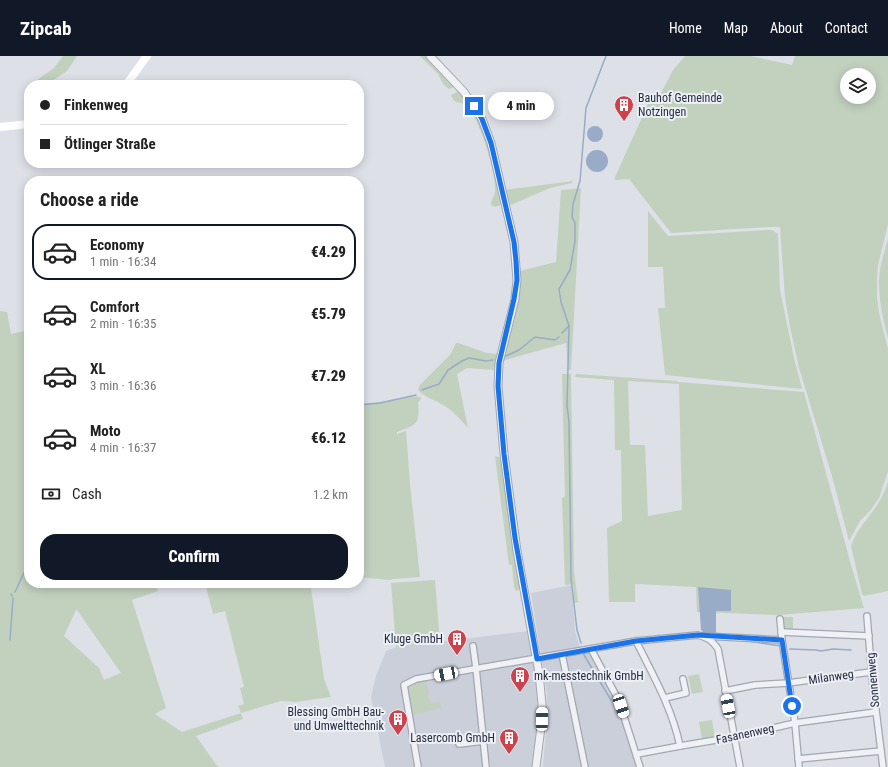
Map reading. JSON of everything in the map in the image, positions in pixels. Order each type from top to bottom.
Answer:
[{"type":"main road","points":[[130,80],[147,56]]},
{"type":"main road","points":[[0,127],[24,125]]},
{"type":"street","points":[[430,56],[464,92],[482,119],[491,143],[514,242],[517,280],[499,363],[498,386],[504,454],[516,544],[537,659],[542,704],[542,719],[536,767]]},
{"type":"street","name":"Sonnenweg","points":[[867,616],[871,672],[883,767]]},
{"type":"street","points":[[780,619],[799,767]]},
{"type":"street","points":[[781,632],[869,636]]},
{"type":"street","points":[[418,767],[404,685],[416,680],[476,668],[537,659],[636,641],[698,635],[782,640]]},
{"type":"street","points":[[698,635],[713,642],[718,649],[740,767]]},
{"type":"street","points":[[636,641],[665,698],[677,730],[680,746]]},
{"type":"street","points":[[473,646],[486,767]]},
{"type":"street","points":[[591,648],[619,701],[640,767]]},
{"type":"street","points":[[562,654],[585,767]]},
{"type":"street","name":"Milanweg","points":[[725,691],[755,685],[788,683],[871,672]]},
{"type":"street","points":[[766,677],[767,684]]},
{"type":"street","points":[[665,698],[686,693],[682,679]]},
{"type":"street","name":"Fasanenweg","points":[[637,754],[734,737],[794,723],[876,712]]},
{"type":"street","points":[[459,744],[484,742]]},
{"type":"street","points":[[798,759],[881,751]]},
{"type":"shaded area","points":[[572,585],[575,631],[580,647],[591,649],[612,687],[640,767],[588,767],[587,764],[581,767],[543,767],[547,694],[531,593]]},
{"type":"shaded area","points":[[529,631],[535,669],[538,706],[537,733],[532,767],[385,767],[371,697],[376,676],[386,651],[396,647]]},
{"type":"green space","points":[[63,56],[77,56],[67,71],[54,80],[37,80],[54,68]]},
{"type":"green space","points":[[420,56],[426,56],[454,87],[449,89],[443,84],[438,74]]},
{"type":"green space","points":[[685,56],[751,56],[792,65],[795,56],[888,56],[888,224],[878,265],[877,298],[879,313],[888,349],[888,471],[879,498],[870,511],[860,521],[849,541],[832,476],[799,368],[785,298],[780,227],[671,233],[629,179],[615,180],[615,177],[653,93],[660,95],[673,70]]},
{"type":"green space","points":[[459,91],[474,110],[481,123],[492,158],[501,205],[495,207],[491,205],[495,191],[495,183],[491,162],[473,114],[466,106],[452,98],[451,95]]},
{"type":"green space","points":[[573,181],[572,183],[550,188],[511,205],[508,201],[505,190]]},
{"type":"green space","points":[[581,188],[571,370],[568,370],[566,343],[502,361],[520,285],[520,271],[556,262],[561,190]]},
{"type":"green space","points":[[648,211],[668,236],[768,230],[772,230],[778,234],[780,290],[802,389],[665,375],[658,308],[665,308],[663,267],[648,267]]},
{"type":"green space","points":[[888,239],[888,338],[884,324],[879,277]]},
{"type":"green space","points":[[0,311],[7,312],[11,334],[24,331],[24,588],[157,588],[158,591],[132,600],[166,708],[155,714],[182,732],[241,713],[243,719],[196,736],[218,767],[0,767]],"holes":[[[76,610],[121,673],[104,680],[99,668],[64,636]]]},
{"type":"green space","points":[[456,343],[487,353],[497,354],[494,370],[467,368],[457,374],[468,428],[448,408],[424,395],[418,390],[419,386],[450,355]]},
{"type":"green space","points":[[562,374],[571,374],[574,571],[578,602],[574,603],[573,584],[565,585],[562,498],[565,497]]},
{"type":"green space","points":[[576,374],[804,392],[864,608],[779,615],[697,612],[696,587],[635,584],[635,602],[609,602],[607,528],[622,521],[621,450],[615,450],[614,380],[575,377]],"holes":[[[628,381],[679,384],[682,510],[648,516],[645,445],[630,445]]]},
{"type":"green space","points":[[417,396],[422,398],[418,402],[418,416],[415,423],[397,432],[397,435],[406,431],[420,577],[390,580],[364,577],[364,404]]},
{"type":"green space","points":[[495,456],[502,458],[520,576],[520,589],[516,591],[514,587],[512,565],[509,565]]},
{"type":"green space","points":[[888,482],[888,591],[864,596],[862,594],[851,546],[858,531],[879,502]]},
{"type":"green space","points":[[435,580],[440,642],[396,647],[391,583]]},
{"type":"green space","points":[[206,588],[311,588],[324,679],[331,697],[296,702],[281,701],[241,713],[238,706],[244,704],[240,688],[244,687],[225,611],[213,614]]},
{"type":"green space","points":[[781,617],[793,617],[793,630],[781,629]]},
{"type":"green space","points":[[699,674],[703,692],[692,694],[688,676]]},
{"type":"green space","points":[[426,681],[429,700],[431,703],[440,702],[441,708],[412,715],[407,686]]},
{"type":"green space","points":[[712,720],[715,738],[702,740],[699,722]]},
{"type":"water","points":[[595,126],[601,128],[603,134],[601,140],[595,142],[589,140],[587,134],[589,128]]},
{"type":"water","points":[[597,150],[605,153],[608,161],[605,169],[597,172],[589,169],[586,161],[589,153]]},
{"type":"water","points":[[698,587],[731,590],[731,611],[716,611],[716,633],[704,633],[701,630]]},
{"type":"waterway","points":[[562,333],[569,326],[561,302],[559,289],[570,270],[575,241],[575,223],[572,217],[573,204],[580,181],[586,108],[606,56]]},
{"type":"waterway","points":[[569,326],[567,406],[569,422],[571,578],[577,630],[581,643]]},
{"type":"waterway","points":[[506,356],[519,350],[535,337],[555,340],[559,337]]},
{"type":"waterway","points":[[422,390],[439,384],[448,370],[469,358],[486,361],[493,360]]},
{"type":"waterway","points":[[364,405],[380,403],[416,395]]},
{"type":"waterway","points":[[15,592],[24,573]]},
{"type":"waterway","points":[[10,640],[13,598]]},
{"type":"waterway","points":[[724,640],[741,640],[781,646]]},
{"type":"waterway","points":[[790,649],[821,651],[833,649],[851,650]]},
{"type":"waterway","points":[[584,655],[611,700]]},
{"type":"place","name":"Bauhof Gemeinde Notzingen","points":[[624,122]]},
{"type":"place","name":"Kluge GmbH","points":[[457,656]]},
{"type":"place","name":"mk-messtechnik GmbH","points":[[520,693]]},
{"type":"place","name":"Blessing GmbH Bau- und Umwelttechnik","points":[[398,736]]},
{"type":"place","name":"Lasercomb GmbH","points":[[509,755]]},
{"type":"route","points":[[474,106],[482,119],[491,143],[514,242],[517,280],[499,363],[498,386],[504,454],[515,538],[537,659],[636,641],[698,635],[782,640],[792,706]]}]
